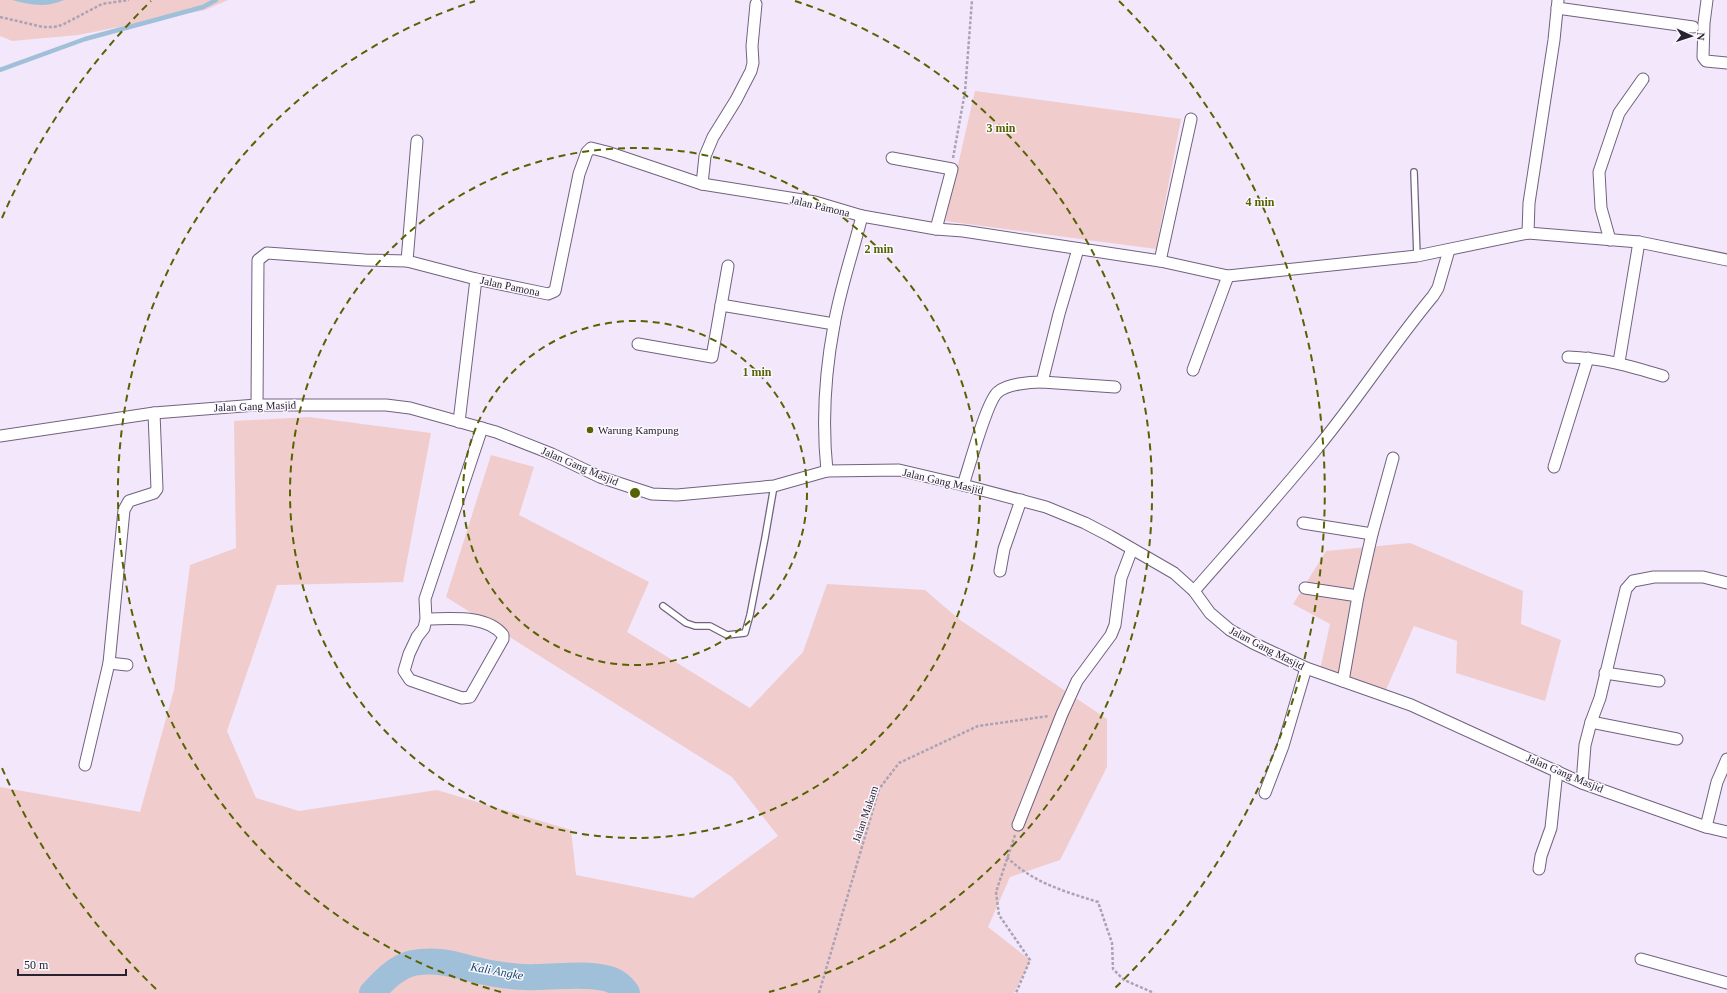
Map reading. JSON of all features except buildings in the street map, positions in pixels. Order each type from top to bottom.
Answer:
[{"type":"street","points":[[1707,0],[1704,23],[1703,57],[1706,61],[1727,63]]},
{"type":"street","points":[[702,184],[705,156],[712,137],[736,100],[751,71],[753,63],[756,4]]},
{"type":"street","points":[[1528,233],[1529,203],[1554,40],[1558,4],[1693,27]]},
{"type":"street","points":[[1610,240],[1602,208],[1600,172],[1619,113],[1643,79]]},
{"type":"street","points":[[1160,261],[1191,119]]},
{"type":"street","points":[[407,261],[417,141]]},
{"type":"street","name":"Jalan Pamona","points":[[257,405],[256,290],[259,257],[267,253],[365,260],[407,261],[476,279],[548,294],[555,291],[579,174],[587,152],[591,148],[702,184],[815,202],[862,216],[936,229],[963,231],[1160,261],[1228,276],[1417,256],[1528,233],[1639,242],[1727,260]]},
{"type":"street","points":[[892,158],[952,169],[936,229]]},
{"type":"street","points":[[827,471],[824,445],[828,362],[834,324],[862,216]]},
{"type":"street","points":[[1619,362],[1639,242]]},
{"type":"street","points":[[1042,382],[1059,314],[1078,249]]},
{"type":"street","points":[[1194,591],[1320,445],[1374,375],[1400,336],[1438,288],[1449,250]]},
{"type":"street","points":[[638,344],[712,358],[728,266]]},
{"type":"street","points":[[1193,370],[1228,276]]},
{"type":"street","points":[[459,422],[476,279]]},
{"type":"street","points":[[721,305],[834,324]]},
{"type":"street","points":[[1568,358],[1588,358],[1619,362],[1663,376]]},
{"type":"street","points":[[1554,467],[1588,358]]},
{"type":"street","points":[[964,485],[981,428],[991,402],[997,392],[1021,383],[1042,382],[1115,387]]},
{"type":"street","name":"Jalan Gang Masjid","points":[[0,436],[154,412],[257,405],[386,405],[410,408],[482,428],[552,454],[600,477],[652,494],[677,495],[774,486],[827,471],[899,470],[964,485],[1046,507],[1085,523],[1174,573],[1194,591],[1210,613],[1230,630],[1253,643],[1306,668],[1411,705],[1582,783],[1706,827],[1727,832]]},
{"type":"street","points":[[85,765],[109,663],[124,510],[129,501],[154,492],[157,489],[154,412]]},
{"type":"street","points":[[426,619],[469,619],[494,627],[503,635],[503,639],[470,697],[462,698],[410,680],[405,675],[404,667],[417,637],[424,628],[426,619],[425,599],[482,428]]},
{"type":"street","points":[[1343,681],[1358,596],[1372,534],[1393,458]]},
{"type":"street","points":[[1000,571],[1004,550],[1021,500]]},
{"type":"street","points":[[1303,523],[1372,534]]},
{"type":"street","points":[[1018,826],[1062,714],[1077,681],[1111,635],[1114,626],[1121,578],[1132,549]]},
{"type":"street","points":[[1582,783],[1585,745],[1590,722],[1600,698],[1626,589],[1633,581],[1654,577],[1703,577],[1727,582]]},
{"type":"street","points":[[1305,588],[1358,596]]},
{"type":"street","points":[[109,663],[127,665]]},
{"type":"street","points":[[1265,793],[1283,746],[1306,668]]},
{"type":"street","points":[[1606,673],[1660,681]]},
{"type":"street","points":[[1590,722],[1677,739]]},
{"type":"street","points":[[1706,827],[1717,782],[1727,760]]},
{"type":"street","points":[[1539,869],[1540,856],[1551,828],[1557,771]]},
{"type":"street","points":[[1641,959],[1727,983]]},
{"type":"lane","points":[[1414,172],[1417,256]]},
{"type":"lane","points":[[663,606],[686,623],[694,626],[710,626],[727,636],[744,633],[750,615],[774,486]]},
{"type":"path","points":[[0,17],[42,27],[54,27],[62,25],[102,4],[129,0]]},
{"type":"path","points":[[952,169],[965,92],[972,0]]},
{"type":"path","name":"Jalan Makam","points":[[819,993],[879,789],[900,763],[978,726],[1062,714]]},
{"type":"path","points":[[1016,993],[1030,960],[999,915],[996,892],[1018,826]]},
{"type":"path","points":[[1007,857],[1018,868],[1061,891],[1098,902],[1112,943],[1114,969],[1124,980],[1154,993]]},
{"type":"shaded area","points":[[0,0],[228,0],[205,10],[78,35],[12,41],[0,36]]},
{"type":"shaded area","points":[[975,91],[1181,119],[1156,249],[945,221]]},
{"type":"shaded area","points":[[309,417],[431,433],[403,582],[277,585],[227,731],[256,798],[299,811],[437,790],[571,830],[576,875],[693,898],[778,836],[732,777],[446,597],[491,455],[534,467],[519,515],[649,582],[627,632],[750,708],[803,652],[827,584],[925,590],[960,620],[1107,719],[1107,767],[1060,860],[1010,877],[988,927],[1030,960],[1014,993],[0,993],[0,787],[140,812],[174,690],[190,565],[236,548],[234,421]]},
{"type":"shaded area","points":[[1410,543],[1523,591],[1521,624],[1561,640],[1545,701],[1456,673],[1457,641],[1414,626],[1385,692],[1320,670],[1330,624],[1293,604],[1326,551]]},
{"type":"water","points":[[12,0],[64,0],[57,3],[38,5]]},
{"type":"waterway","points":[[0,70],[85,39],[203,7],[216,0]]},
{"type":"waterway","name":"Kali Angke","points":[[372,993],[395,971],[413,963],[425,962],[445,963],[516,977],[579,975],[597,977],[609,979],[615,982],[627,993]]},
{"type":"place","name":"Warung Kampung","points":[[590,430]]}]
